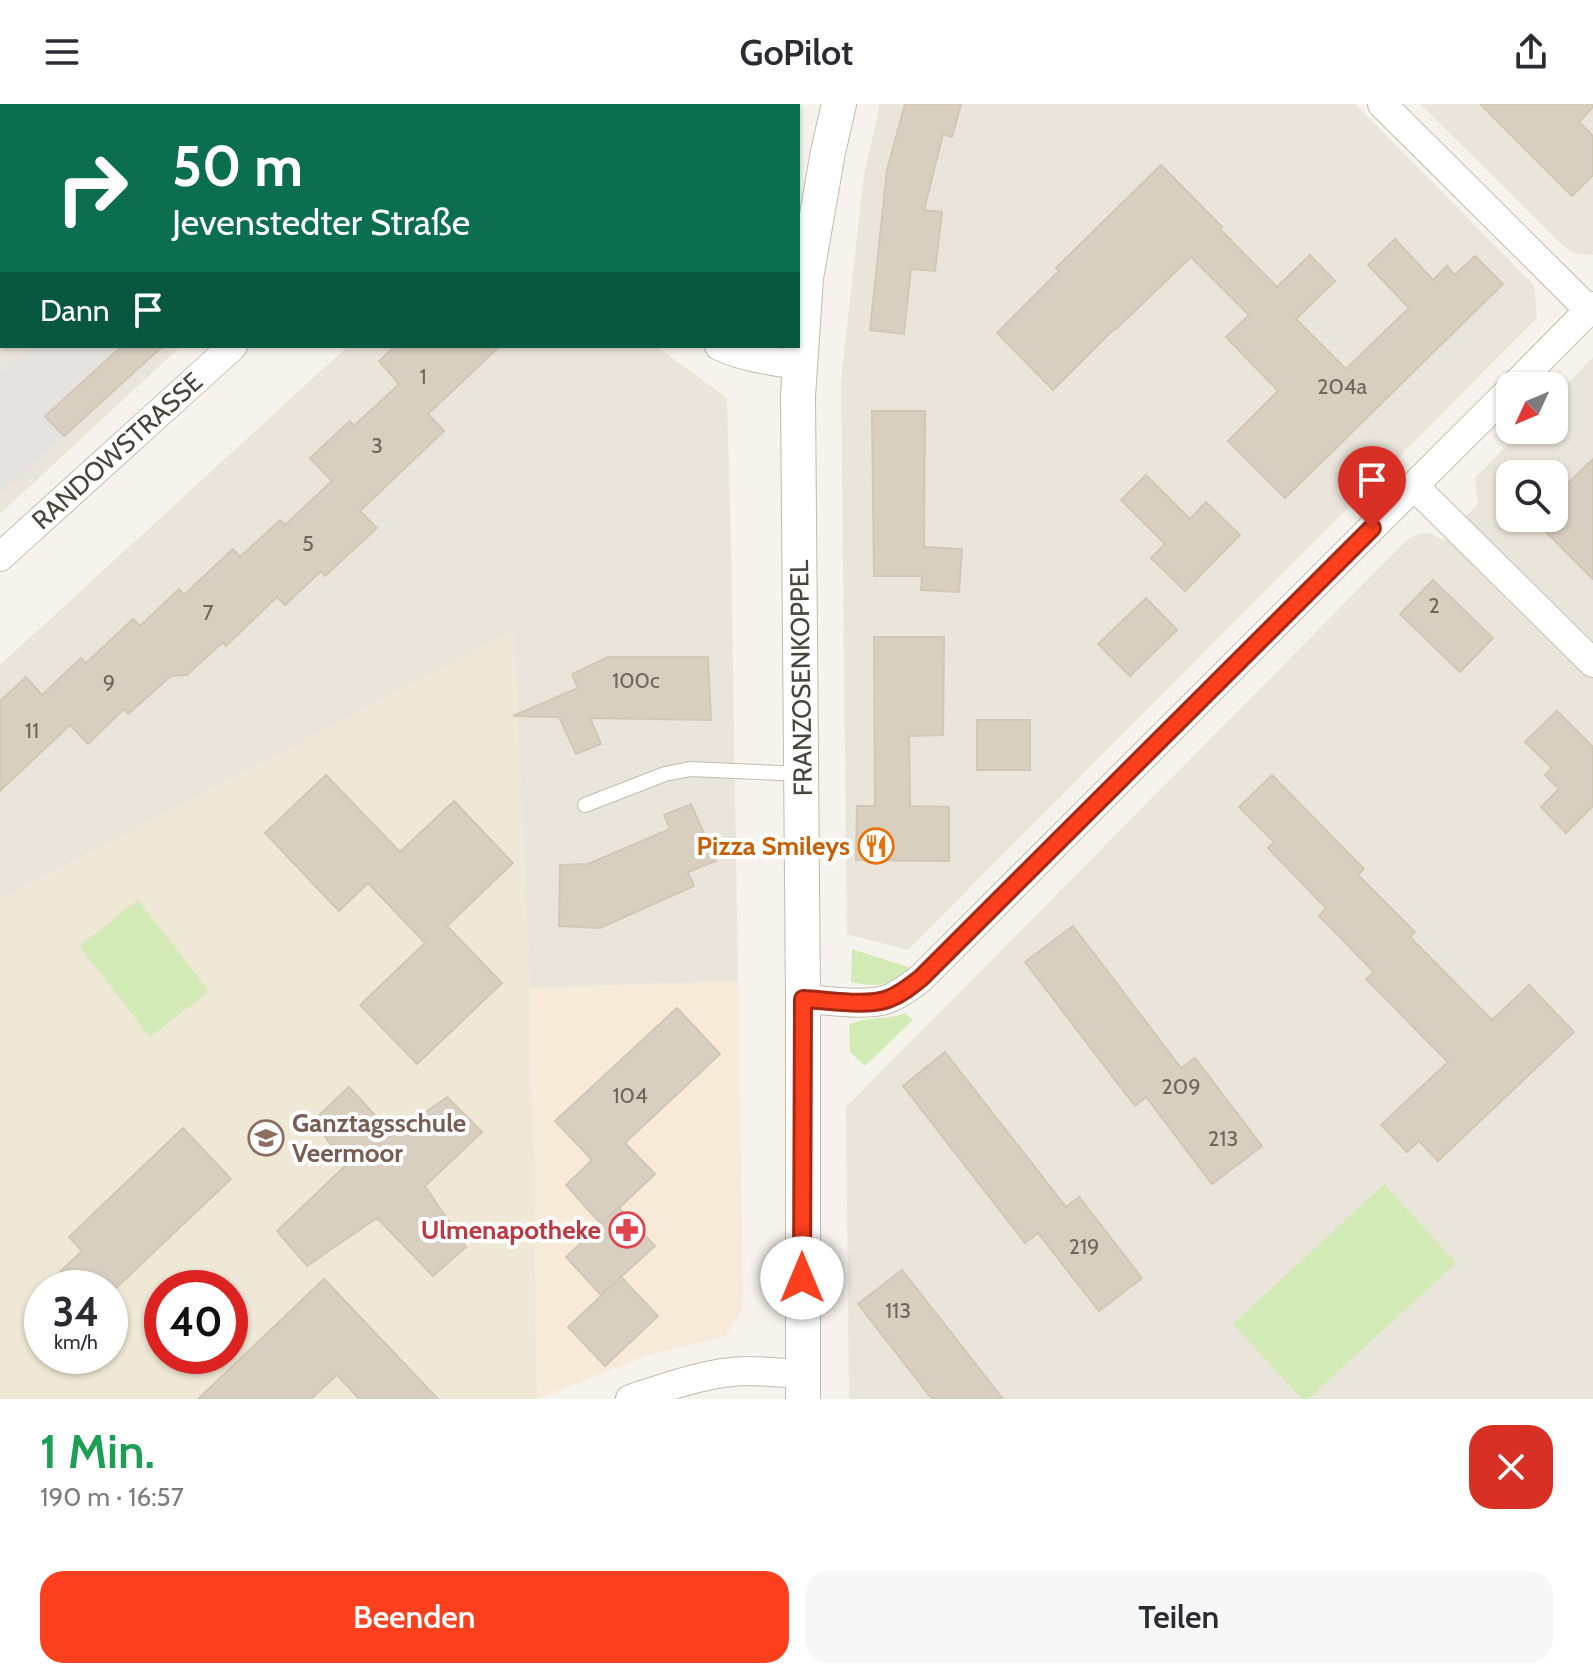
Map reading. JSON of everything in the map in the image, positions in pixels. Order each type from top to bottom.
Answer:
[{"type":"street","name":"FRANZOSENKOPPEL","points":[[802,1387],[799,365],[806,278],[839,104]]},
{"type":"street","points":[[1382,104],[1591,308],[1528,372]]},
{"type":"street","name":"RANDOWSTRASSE","points":[[0,557],[231,348]]},
{"type":"street","points":[[724,348],[764,360],[799,365]]},
{"type":"street","points":[[803,999],[885,1000],[903,992],[921,978],[1496,404]]},
{"type":"street","points":[[1414,486],[1593,663]]},
{"type":"street","points":[[630,1399],[712,1375],[744,1371],[802,1387]]},
{"type":"lane","points":[[585,805],[665,774],[690,769],[802,774]]},
{"type":"shaded area","points":[[880,104],[1355,104],[1534,285],[1537,318],[908,950],[847,934],[841,381],[864,175]]},
{"type":"shaded area","points":[[1420,104],[1593,104],[1593,255],[1576,254],[1561,244]]},
{"type":"shaded area","points":[[0,348],[179,348],[0,514]]},
{"type":"shaded area","points":[[29,348],[161,348],[0,494],[0,374]]},
{"type":"shaded area","points":[[346,348],[659,348],[727,398],[738,981],[530,988],[513,631],[0,900],[0,665]]},
{"type":"shaded area","points":[[1593,357],[1593,1399],[849,1399],[846,1107],[1402,545],[1422,533],[1442,540],[1478,504],[1475,478],[1508,444],[1568,444],[1568,383]]},
{"type":"shaded area","name":"Ganztagsschule Veermoor","points":[[514,630],[530,988],[537,1399],[0,1399],[0,900]]},
{"type":"shaded area","points":[[738,981],[743,1308],[726,1336],[648,1355],[537,1399],[530,988]]},
{"type":"green space","points":[[138,900],[209,991],[150,1037],[79,946]]},
{"type":"green space","points":[[852,949],[911,968],[883,984],[851,982]]},
{"type":"green space","points":[[905,1013],[913,1020],[865,1066],[850,1052],[849,1025]]},
{"type":"green space","points":[[1384,1184],[1456,1263],[1308,1399],[1302,1399],[1233,1324]]},
{"type":"building","points":[[905,104],[961,104],[952,137],[943,134],[924,210],[942,212],[935,271],[911,269],[904,334],[870,330],[887,170]]},
{"type":"building","points":[[1480,104],[1593,104],[1579,122],[1593,136],[1593,175],[1572,196]]},
{"type":"building","points":[[1161,165],[1277,287],[1310,255],[1335,281],[1296,319],[1346,369],[1409,308],[1368,265],[1395,239],[1433,280],[1447,266],[1455,275],[1475,256],[1503,284],[1285,498],[1228,441],[1278,391],[1226,337],[1249,315],[1191,257],[1053,390],[997,333],[1059,271],[1056,268]]},
{"type":"building","points":[[120,348],[161,348],[64,436],[45,416]]},
{"type":"building","points":[[393,348],[498,348],[428,414],[444,431],[360,511],[377,528],[325,576],[321,571],[285,605],[277,597],[226,646],[223,642],[187,675],[171,676],[128,714],[124,709],[88,744],[70,725],[0,791],[0,701],[26,677],[42,695],[81,658],[86,663],[133,619],[140,626],[179,589],[184,595],[233,549],[240,557],[280,520],[285,525],[332,481],[310,458],[350,421],[354,426],[399,384],[379,361]]},
{"type":"building","points":[[872,411],[925,411],[924,547],[962,549],[959,592],[921,590],[922,576],[874,576]]},
{"type":"building","points":[[1593,459],[1593,579],[1546,532],[1568,532],[1568,483]]},
{"type":"building","points":[[1146,475],[1190,519],[1206,502],[1240,535],[1185,591],[1151,558],[1165,544],[1121,500]]},
{"type":"building","points":[[1433,580],[1493,638],[1460,672],[1400,614]]},
{"type":"building","points":[[1146,598],[1177,630],[1130,676],[1098,644]]},
{"type":"building","points":[[874,637],[944,637],[943,735],[909,736],[910,806],[949,807],[949,861],[856,860],[857,806],[875,806]]},
{"type":"building","points":[[608,657],[708,657],[711,720],[590,718],[601,744],[576,754],[559,717],[513,716],[578,688],[572,674]]},
{"type":"building","points":[[1557,711],[1593,747],[1593,806],[1566,833],[1541,807],[1559,789],[1545,775],[1552,768],[1525,742]]},
{"type":"building","points":[[977,720],[1030,720],[1030,770],[977,770]]},
{"type":"building","points":[[326,775],[400,852],[454,801],[513,863],[447,926],[502,983],[417,1064],[360,1005],[425,943],[368,883],[339,911],[265,833]]},
{"type":"building","points":[[1272,775],[1364,869],[1358,875],[1415,932],[1410,937],[1492,1020],[1529,985],[1574,1032],[1438,1161],[1419,1141],[1407,1152],[1381,1125],[1448,1062],[1366,979],[1374,972],[1319,916],[1326,908],[1268,848],[1274,842],[1239,807]]},
{"type":"building","points":[[691,804],[716,861],[688,872],[694,886],[600,928],[559,926],[560,865],[588,864],[670,829],[664,815]]},
{"type":"building","points":[[1073,926],[1181,1068],[1195,1058],[1262,1146],[1212,1184],[1146,1097],[1135,1106],[1025,962]]},
{"type":"building","points":[[677,1008],[720,1054],[625,1143],[655,1174],[619,1208],[655,1246],[601,1295],[566,1257],[618,1208],[601,1224],[566,1185],[592,1160],[555,1121]]},
{"type":"building","points":[[945,1052],[1066,1207],[1079,1197],[1142,1278],[1099,1311],[1038,1233],[1025,1243],[903,1086]]},
{"type":"building","points":[[349,1087],[393,1135],[447,1097],[482,1132],[425,1186],[466,1247],[433,1276],[377,1218],[307,1266],[277,1231],[345,1166],[314,1120]]},
{"type":"building","points":[[183,1128],[231,1179],[128,1277],[128,1270],[62,1270],[82,1251],[69,1237]]},
{"type":"building","points":[[902,1270],[1003,1399],[932,1399],[858,1304]]},
{"type":"building","points":[[621,1277],[658,1316],[605,1366],[568,1327]]},
{"type":"building","points":[[324,1279],[438,1399],[359,1399],[337,1375],[311,1399],[198,1399],[224,1374],[248,1374],[248,1351]]},
{"type":"place","name":"Pizza Smileys","points":[[876,846]]},
{"type":"place","name":"Ganztagsschule Veermoor","points":[[266,1138]]},
{"type":"place","name":"Ulmenapotheke","points":[[627,1230]]},
{"type":"route","points":[[802,1278],[803,999],[885,1000],[903,992],[921,978],[1372,528]]}]
